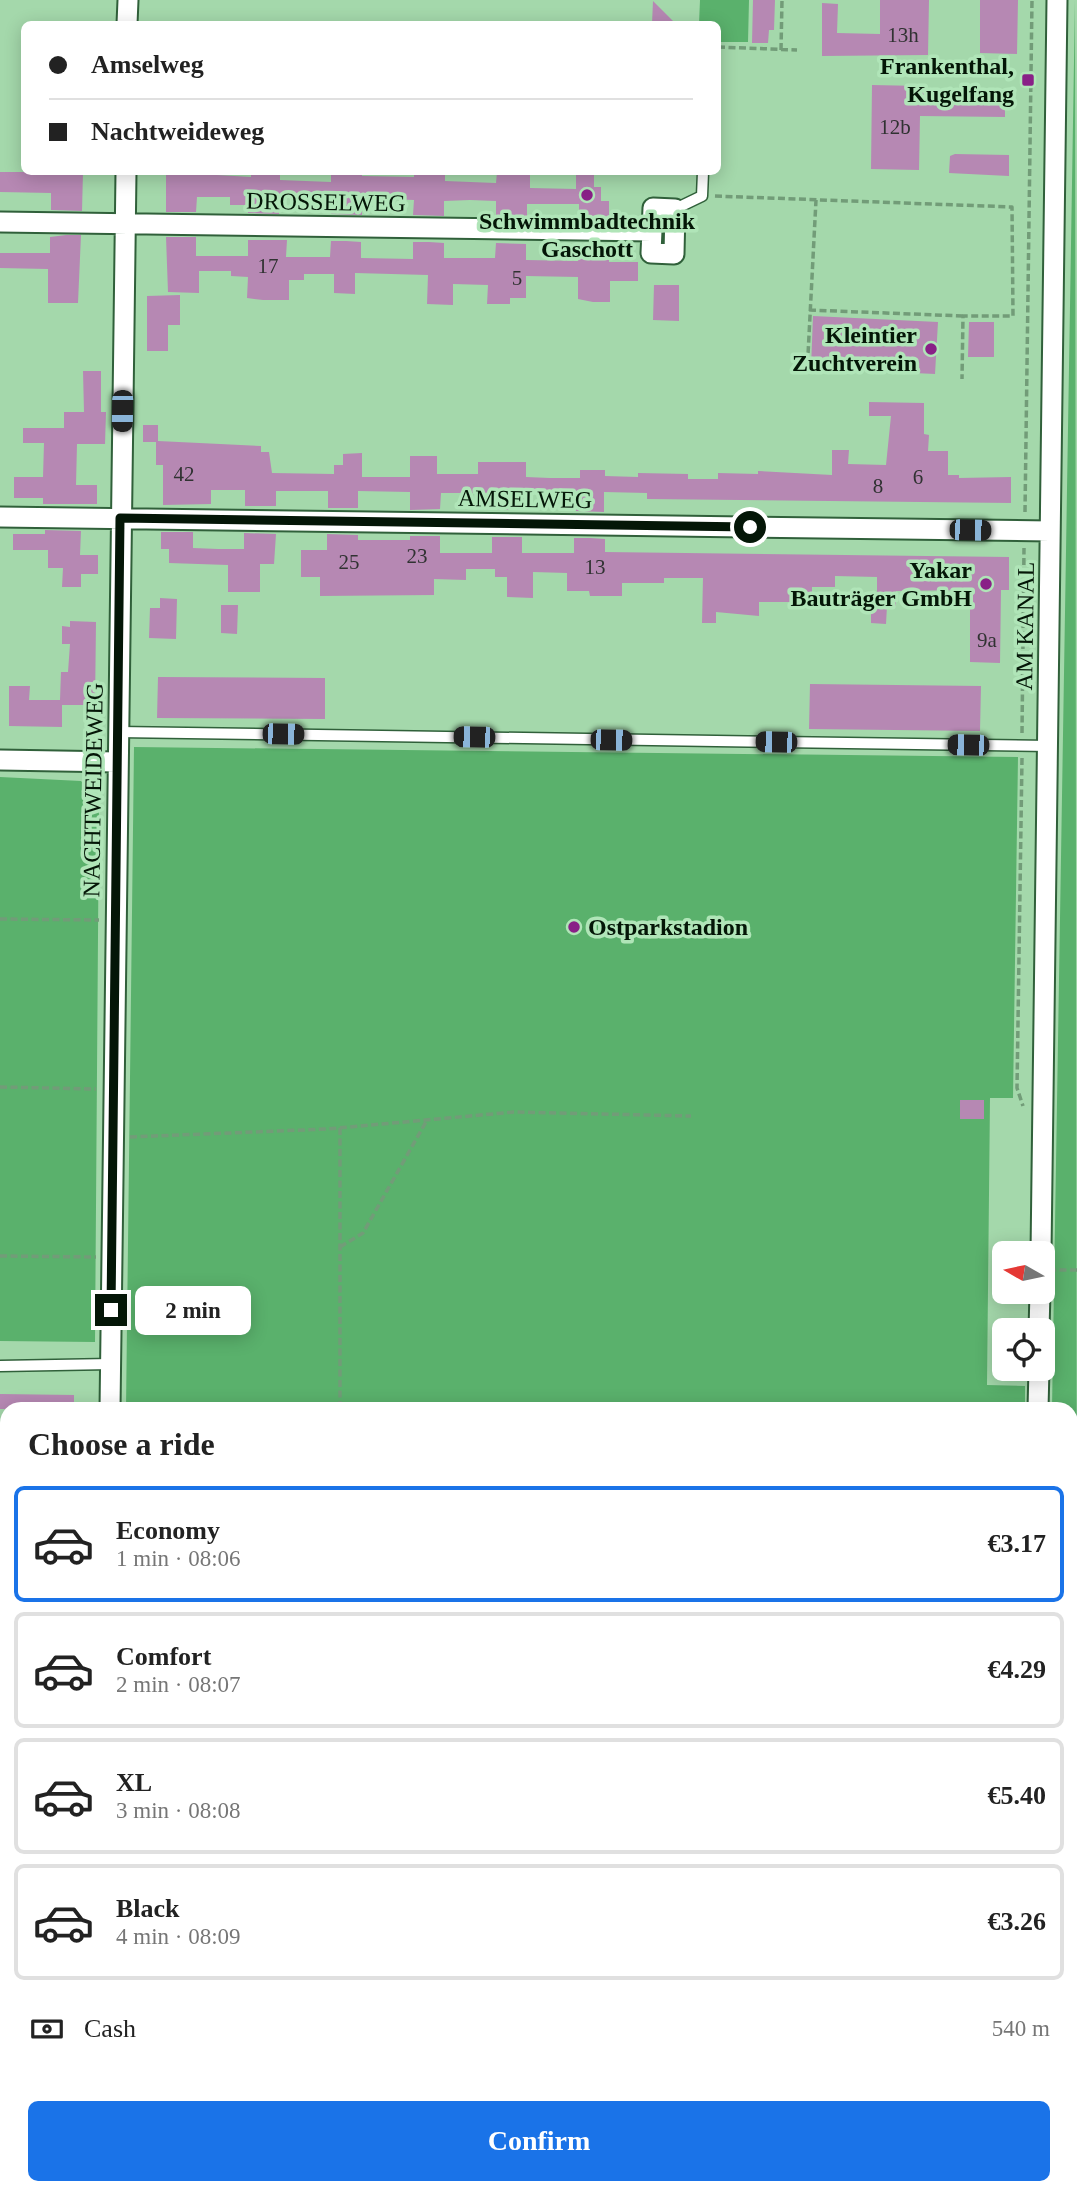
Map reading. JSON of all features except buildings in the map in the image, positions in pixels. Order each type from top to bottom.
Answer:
[{"type":"street","points":[[127,21],[128,0]]},
{"type":"street","name":"AM KANAL","points":[[1045,1241],[1057,0]]},
{"type":"street","name":"NACHTWEIDEWEG","points":[[110,1402],[126,175]]},
{"type":"street","points":[[653,208],[676,209],[674,254],[651,253],[652,231],[653,208]]},
{"type":"street","name":"DROSSELWEG","points":[[0,222],[652,231]]},
{"type":"street","name":"AMSELWEG","points":[[0,517],[1050,531]]},
{"type":"street","points":[[0,761],[118,762]]},
{"type":"street","points":[[1038,1402],[1039,1381]]},
{"type":"lane","points":[[676,209],[702,196],[703,175]]},
{"type":"lane","points":[[118,732],[1051,746]]},
{"type":"lane","points":[[0,1366],[111,1364]]},
{"type":"path","points":[[781,50],[782,0]]},
{"type":"path","points":[[1024,1109],[1017,1088],[1032,0]]},
{"type":"path","points":[[721,47],[797,50]]},
{"type":"path","points":[[702,196],[1012,207],[1013,316],[810,310]]},
{"type":"path","points":[[807,374],[816,200]]},
{"type":"path","points":[[962,379],[963,316]]},
{"type":"path","points":[[0,919],[116,920]]},
{"type":"path","points":[[0,1087],[114,1089]]},
{"type":"path","points":[[114,1138],[340,1128],[514,1111],[691,1116]]},
{"type":"path","points":[[340,1247],[363,1233],[427,1120]]},
{"type":"path","points":[[340,1128],[340,1402]]},
{"type":"path","points":[[0,1256],[112,1257]]},
{"type":"path","points":[[1055,1264],[1077,1270]]},
{"type":"green space","points":[[700,0],[749,0],[748,42],[721,42],[721,21],[699,21]]},
{"type":"green space","points":[[1075,0],[1077,1402],[1052,1402],[1052,1381],[1055,1381],[1053,1318]]},
{"type":"green space","name":"Ostparkstadion","points":[[134,747],[1018,757],[1013,1098],[990,1098],[987,1385],[1025,1386],[1025,1402],[126,1402]]},
{"type":"green space","points":[[0,777],[81,781],[99,800],[95,1342],[0,1341]]},
{"type":"place","name":"Frankenthal, Kugelfang","points":[[1028,80]]},
{"type":"place","name":"Schwimmbadtechnik Gaschott","points":[[587,195]]},
{"type":"place","name":"Kleintier Zuchtverein","points":[[931,349]]},
{"type":"place","name":"Yakar Bauträger GmbH","points":[[986,584]]},
{"type":"place","name":"Ostparkstadion","points":[[574,927]]},
{"type":"route","points":[[111,1310],[120,518],[750,527]]}]
